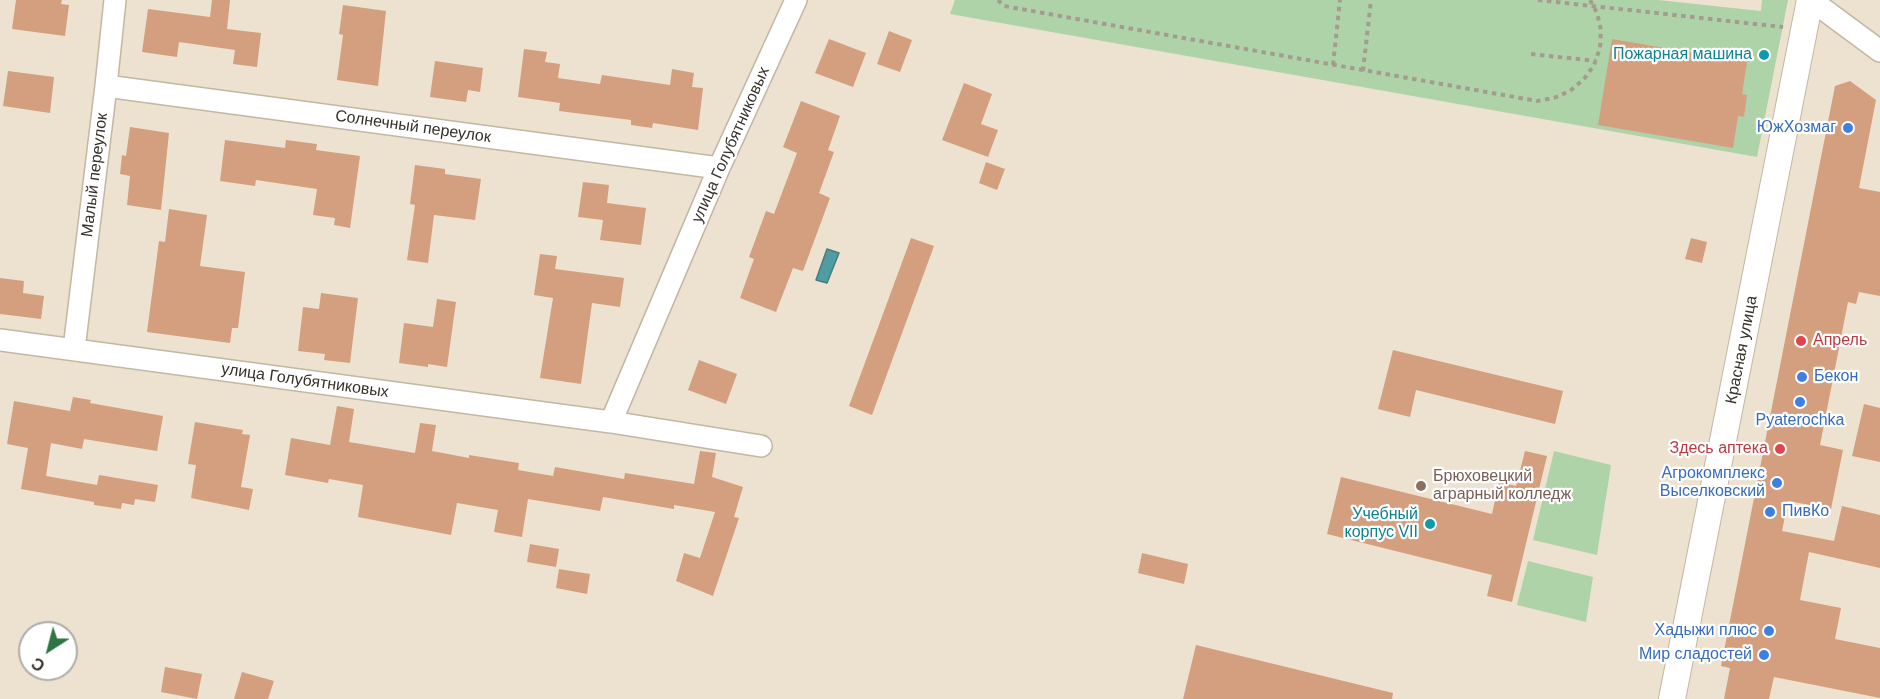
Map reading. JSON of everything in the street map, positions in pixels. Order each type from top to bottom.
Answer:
[{"type":"street","name":"Малый переулок","points":[[74,349],[106,86],[114,0]]},
{"type":"street","name":"улица Голубятниковых","points":[[611,422],[719,168],[796,0]]},
{"type":"street","points":[[1810,0],[1880,51]]},
{"type":"street","name":"Красная улица","points":[[1672,699],[1810,0]]},
{"type":"street","name":"Солнечный переулок","points":[[106,86],[719,168]]},
{"type":"street","name":"улица Голубятниковых","points":[[0,340],[611,422],[761,446]]},
{"type":"path","points":[[998,0],[1004,6],[1537,102],[1570,91],[1584,79],[1596,61],[1601,39],[1599,22],[1590,0]]},
{"type":"path","points":[[1333,65],[1340,0]]},
{"type":"path","points":[[1363,70],[1371,0]]},
{"type":"path","points":[[1538,0],[1790,28]]},
{"type":"path","points":[[1531,54],[1596,61]]},
{"type":"green space","points":[[955,0],[1658,0],[1761,11],[1762,0],[1788,0],[1757,157],[950,14]]},
{"type":"green space","points":[[1554,451],[1611,465],[1597,555],[1533,540]]},
{"type":"green space","points":[[1528,561],[1593,577],[1586,622],[1517,605]]},
{"type":"water","points":[[827,249],[839,253],[827,283],[816,280]]},
{"type":"building","points":[[16,0],[62,0],[61,4],[69,5],[65,36],[12,29]]},
{"type":"building","points":[[212,0],[230,0],[227,29],[261,33],[257,67],[233,64],[235,50],[179,42],[177,57],[142,52],[148,9],[210,17]]},
{"type":"building","points":[[343,5],[386,11],[378,86],[337,80],[343,35],[339,34]]},
{"type":"building","points":[[889,31],[912,40],[900,72],[877,64]]},
{"type":"building","points":[[829,39],[866,53],[853,87],[815,73]]},
{"type":"building","points":[[1612,39],[1747,62],[1742,94],[1747,95],[1744,117],[1738,116],[1733,148],[1598,125]]},
{"type":"building","points":[[524,49],[547,52],[545,62],[560,64],[558,78],[600,84],[602,75],[670,85],[672,69],[694,73],[692,87],[703,88],[698,130],[653,123],[652,128],[631,125],[631,120],[559,111],[560,103],[518,97]]},
{"type":"building","points":[[435,61],[483,68],[480,92],[468,90],[466,102],[430,97]]},
{"type":"building","points":[[8,71],[54,77],[50,113],[3,106]]},
{"type":"building","points":[[1850,81],[1876,100],[1859,188],[1880,192],[1880,296],[1859,292],[1856,304],[1848,302],[1820,445],[1843,450],[1831,509],[1788,501],[1782,531],[1834,541],[1842,506],[1880,515],[1880,568],[1809,552],[1800,600],[1841,608],[1835,639],[1880,648],[1880,698],[1774,677],[1769,699],[1724,699],[1730,668],[1721,666],[1835,86]]},
{"type":"building","points":[[964,83],[992,94],[981,124],[998,130],[988,157],[942,140]]},
{"type":"building","points":[[801,101],[840,116],[828,150],[834,152],[819,193],[830,198],[803,271],[793,268],[776,312],[740,298],[754,259],[749,257],[766,211],[774,214],[797,153],[783,147]]},
{"type":"building","points":[[130,127],[169,133],[161,210],[127,205],[130,176],[120,174],[122,155],[126,156]]},
{"type":"building","points":[[225,140],[285,148],[286,140],[317,144],[316,150],[360,156],[350,228],[334,225],[335,218],[313,215],[317,189],[256,180],[255,186],[220,181]]},
{"type":"building","points":[[986,162],[1005,169],[997,190],[979,183]]},
{"type":"building","points":[[415,165],[445,169],[445,174],[481,179],[475,220],[434,215],[428,263],[407,260],[415,205],[410,204]]},
{"type":"building","points":[[583,182],[609,185],[607,203],[646,208],[641,245],[600,240],[603,220],[578,217]]},
{"type":"building","points":[[169,209],[207,215],[200,266],[245,272],[238,328],[232,328],[230,343],[147,332],[159,241],[165,242]]},
{"type":"building","points":[[911,238],[934,246],[872,415],[849,406]]},
{"type":"building","points":[[1691,238],[1707,242],[1702,263],[1685,259]]},
{"type":"building","points":[[540,254],[557,256],[555,269],[624,278],[620,307],[592,303],[581,384],[540,378],[553,298],[534,295]]},
{"type":"building","points":[[0,278],[24,281],[23,293],[44,296],[41,319],[0,314]]},
{"type":"building","points":[[321,293],[358,298],[350,363],[324,360],[325,354],[298,351],[303,307],[319,309]]},
{"type":"building","points":[[437,299],[456,302],[447,367],[399,363],[404,323],[433,327]]},
{"type":"building","points":[[1393,350],[1563,391],[1555,424],[1416,390],[1410,417],[1378,409]]},
{"type":"building","points":[[699,360],[737,374],[726,404],[688,390]]},
{"type":"building","points":[[73,397],[91,400],[90,403],[163,416],[157,451],[84,439],[82,449],[51,443],[46,476],[97,485],[99,475],[158,485],[155,502],[135,499],[134,505],[122,503],[121,509],[21,489],[28,448],[7,444],[14,401],[70,411]]},
{"type":"building","points":[[1864,404],[1880,408],[1880,462],[1852,456]]},
{"type":"building","points":[[337,406],[354,409],[349,442],[415,453],[420,423],[436,425],[432,451],[469,458],[469,455],[519,463],[518,470],[553,476],[555,467],[624,479],[625,473],[694,484],[700,451],[716,453],[712,477],[743,487],[734,517],[739,518],[713,596],[676,581],[684,553],[700,558],[715,512],[674,505],[674,509],[603,497],[600,511],[528,499],[522,537],[494,532],[498,510],[457,503],[451,535],[358,517],[363,485],[329,479],[328,483],[285,475],[291,438],[330,445]]},
{"type":"building","points":[[195,422],[243,430],[242,434],[250,435],[241,487],[253,489],[249,510],[191,498],[196,465],[188,464]]},
{"type":"building","name":"Учебный корпус VII","points":[[1525,451],[1547,456],[1512,602],[1487,596],[1492,575],[1327,534],[1341,477],[1492,514],[1499,482],[1516,486]]},
{"type":"building","points":[[530,544],[559,549],[556,567],[527,562]]},
{"type":"building","points":[[1142,553],[1188,564],[1184,584],[1138,573]]},
{"type":"building","points":[[559,569],[590,574],[587,594],[556,588]]},
{"type":"building","points":[[1196,645],[1393,693],[1392,699],[1183,699]]},
{"type":"building","points":[[165,667],[202,674],[197,699],[161,692]]},
{"type":"building","points":[[242,672],[274,681],[268,699],[234,699]]},
{"type":"place","name":"Пожарная машина","points":[[1764,55]]},
{"type":"place","name":"ЮжХозмаг","points":[[1848,128]]},
{"type":"place","name":"Апрель","points":[[1801,341]]},
{"type":"place","name":"Бекон","points":[[1802,377]]},
{"type":"place","name":"Pyaterochka","points":[[1800,402]]},
{"type":"place","name":"Здесь аптека","points":[[1780,449]]},
{"type":"place","name":"Агрокомплекс Выселковский","points":[[1777,483]]},
{"type":"place","name":"Брюховецкий аграрный колледж","points":[[1421,486]]},
{"type":"place","name":"ПивКо","points":[[1770,512]]},
{"type":"place","name":"Учебный корпус VII","points":[[1430,524]]},
{"type":"place","name":"Хадыжи плюс","points":[[1769,631]]},
{"type":"place","name":"Мир сладостей","points":[[1764,655]]}]
